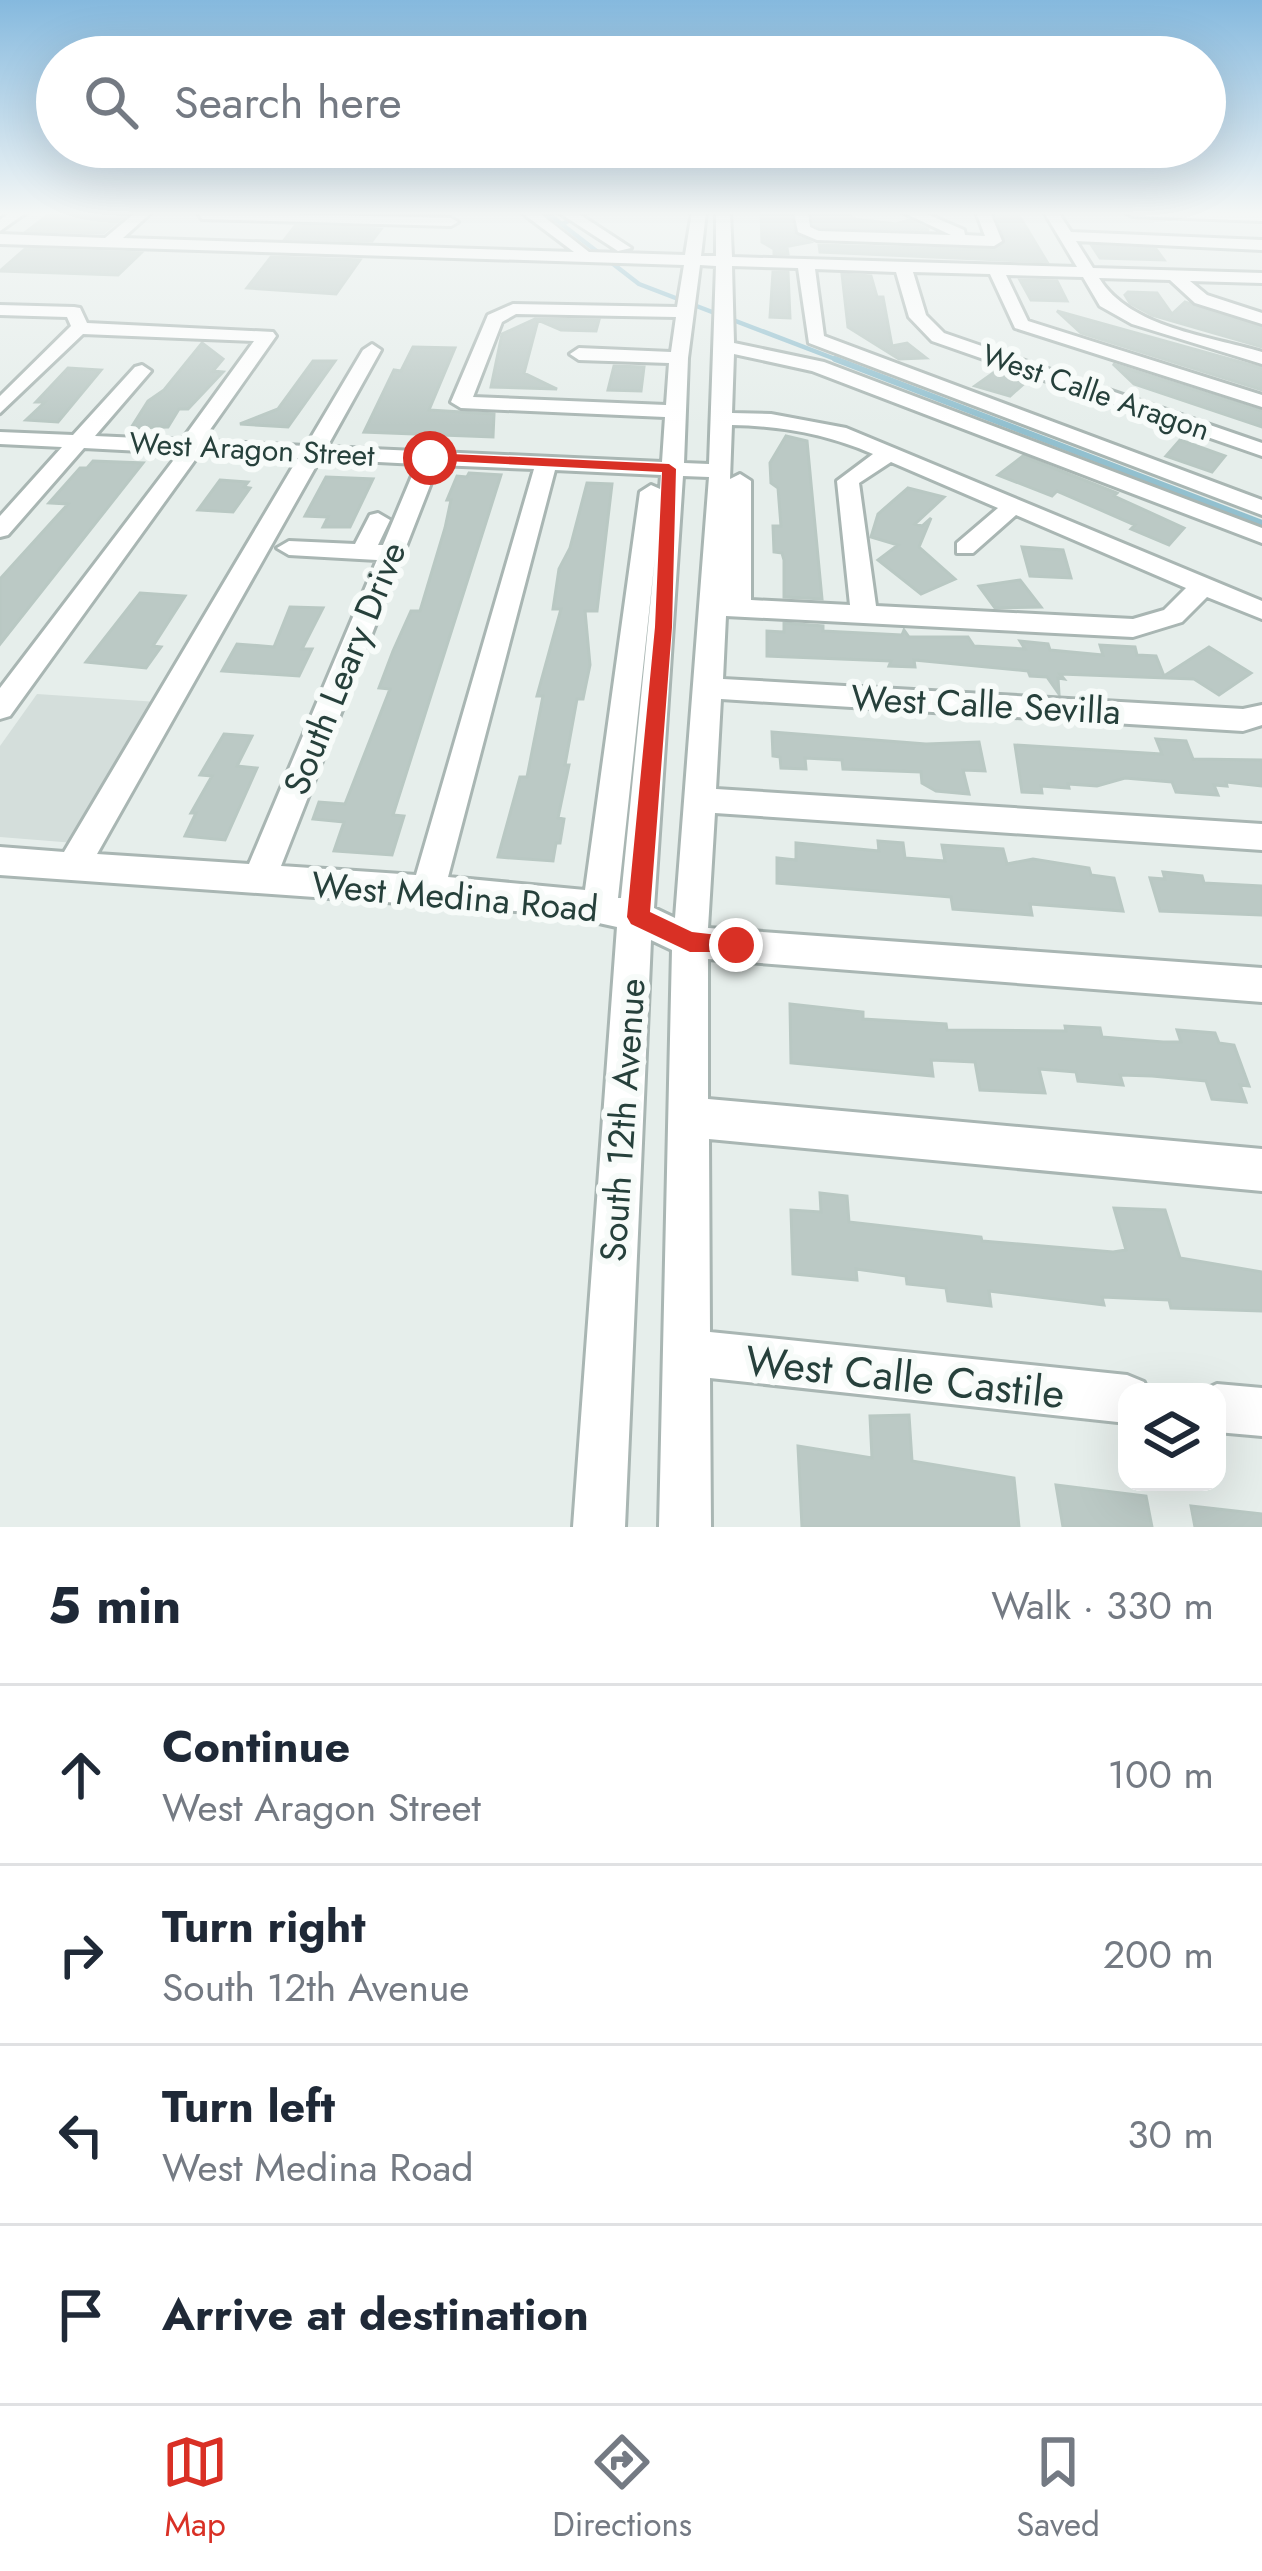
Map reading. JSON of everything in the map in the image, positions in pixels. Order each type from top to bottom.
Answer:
[{"type":"street","name":"South 12th Avenue","points":[[600,906],[661,468],[675,411],[689,283]]},
{"type":"street","name":"South 12th Avenue","points":[[686,1527],[683,1352],[690,942],[710,688],[726,607],[732,419],[726,323],[740,309],[736,283]]},
{"type":"street","points":[[808,283],[814,339],[1262,508]]},
{"type":"street","name":"West Calle Aragon","points":[[908,283],[918,317],[938,337],[1262,451]]},
{"type":"street","points":[[1008,283],[1022,324],[1262,401]]},
{"type":"street","points":[[1094,283],[1106,302],[1138,320],[1262,358]]},
{"type":"street","points":[[1184,283],[1202,299],[1262,319]]},
{"type":"street","points":[[675,411],[461,401],[494,319],[513,308],[685,305]]},
{"type":"street","points":[[0,310],[74,313],[80,318],[80,328]]},
{"type":"street","points":[[726,323],[817,366],[1262,536]]},
{"type":"street","points":[[0,709],[268,336],[80,328],[5,393]]},
{"type":"street","points":[[302,524],[297,516],[372,350]]},
{"type":"street","points":[[579,354],[679,358]]},
{"type":"street","points":[[0,530],[142,371]]},
{"type":"street","name":"South 12th Avenue","points":[[726,607],[720,472],[732,419]]},
{"type":"street","points":[[732,419],[839,432],[1262,611]]},
{"type":"street","name":"West Aragon Street","points":[[0,438],[720,472]]},
{"type":"street","points":[[73,866],[324,453]]},
{"type":"street","points":[[864,615],[848,482],[888,454]]},
{"type":"street","name":"South Leary Drive","points":[[259,879],[377,552],[430,458]]},
{"type":"street","points":[[428,891],[546,463]]},
{"type":"street","name":"South 12th Avenue","points":[[599,1527],[630,978],[663,627],[661,468]]},
{"type":"street","points":[[964,548],[1012,507]]},
{"type":"street","points":[[289,548],[377,552],[378,520]]},
{"type":"street","points":[[726,607],[1133,628],[1173,616],[1202,586]]},
{"type":"street","name":"West Calle Sevilla","points":[[710,688],[1243,720],[1262,715]]},
{"type":"street","points":[[698,800],[1262,837]]},
{"type":"street","name":"West Medina Road","points":[[0,861],[600,906],[638,917],[690,942],[1262,985]]},
{"type":"street","points":[[686,1117],[1262,1170]]},
{"type":"street","name":"West Calle Castile","points":[[683,1352],[1118,1398]]},
{"type":"street","points":[[1226,1409],[1262,1412]]},
{"type":"shaded area","points":[[37,694],[158,702],[75,843],[0,837],[0,746]]},
{"type":"building","points":[[251,283],[344,283],[336,294],[247,288]]},
{"type":"building","points":[[772,283],[788,283],[790,318],[770,317]]},
{"type":"building","points":[[843,283],[873,283],[877,297],[883,297],[892,346],[907,343],[926,358],[899,359],[848,327]]},
{"type":"building","points":[[1022,283],[1058,283],[1067,301],[1031,300]]},
{"type":"building","points":[[1128,292],[1157,293],[1172,314],[1185,302],[1262,328],[1262,347],[1152,315],[1130,303]]},
{"type":"building","points":[[1057,311],[1262,368],[1262,390],[1081,333]]},
{"type":"building","points":[[535,319],[599,320],[596,331],[561,330],[538,320],[524,373],[557,389],[491,387],[502,334]]},
{"type":"building","points":[[202,343],[223,359],[213,371],[223,372],[188,409],[179,409],[168,427],[131,428],[148,401],[164,390]]},
{"type":"building","points":[[413,347],[455,348],[429,410],[494,414],[493,437],[364,432],[394,370],[401,371]]},
{"type":"building","points":[[313,361],[335,361],[288,427],[240,424],[278,409]]},
{"type":"building","points":[[1113,364],[1262,411],[1262,427],[1134,384]]},
{"type":"building","points":[[614,366],[644,367],[641,391],[608,390]]},
{"type":"building","points":[[68,368],[101,370],[58,422],[26,420],[45,402],[36,402]]},
{"type":"building","points":[[999,369],[1029,379],[1010,396],[975,386]]},
{"type":"building","points":[[786,436],[807,441],[822,599],[784,597],[784,560],[782,553],[774,552],[773,526],[781,526],[770,463]]},
{"type":"building","points":[[1180,440],[1225,456],[1212,472],[1166,456]]},
{"type":"building","points":[[1023,456],[1117,493],[1114,496],[1184,528],[1169,545],[1057,491],[1052,496],[998,475]]},
{"type":"building","points":[[93,461],[143,463],[0,644],[0,579],[68,504],[49,503],[80,468]]},
{"type":"building","points":[[501,475],[393,815],[404,816],[392,855],[334,851],[344,822],[313,819],[319,802],[345,804],[390,689],[379,688],[393,651],[411,611],[420,611],[445,528],[451,500],[447,500],[457,476]]},
{"type":"building","points":[[326,477],[373,479],[350,527],[323,527],[328,517],[305,516]]},
{"type":"building","points":[[220,480],[248,482],[244,487],[250,488],[233,512],[198,510]]},
{"type":"building","points":[[587,483],[612,484],[597,611],[585,611],[590,665],[583,699],[577,699],[565,765],[569,765],[558,818],[564,819],[560,843],[556,843],[553,861],[498,857],[520,777],[527,777],[543,696],[537,696],[561,609],[553,609],[559,569],[570,548]]},
{"type":"building","points":[[908,488],[944,497],[915,524],[922,526],[931,518],[919,547],[955,579],[921,594],[878,560],[898,545],[871,537],[878,514]]},
{"type":"building","points":[[1022,547],[1063,550],[1071,578],[1030,576]]},
{"type":"building","points":[[1020,580],[1041,607],[995,608],[979,586]]},
{"type":"building","points":[[140,593],[185,596],[153,646],[161,647],[146,668],[86,662]]},
{"type":"building","points":[[290,607],[323,608],[302,649],[312,649],[299,676],[222,671],[237,644],[274,647]]},
{"type":"building","points":[[784,623],[823,626],[823,631],[902,635],[904,630],[909,637],[968,637],[974,646],[1025,649],[1020,641],[1048,644],[1050,650],[1103,655],[1100,645],[1135,647],[1137,655],[1156,656],[1164,676],[1209,647],[1251,673],[1219,695],[1194,679],[1060,674],[1064,679],[1058,678],[1059,694],[1047,677],[1030,676],[1028,671],[914,660],[915,667],[889,666],[891,661],[767,656],[767,631],[784,632]]},
{"type":"building","points":[[772,732],[926,744],[979,742],[985,771],[963,770],[969,794],[936,791],[922,783],[921,772],[843,769],[842,760],[805,758],[806,769],[781,768],[780,757],[773,756]]},
{"type":"building","points":[[224,734],[252,736],[237,766],[257,768],[225,840],[185,836],[196,813],[191,813],[212,776],[200,775]]},
{"type":"building","points":[[1156,739],[1186,741],[1193,759],[1262,760],[1262,786],[1226,782],[1227,786],[1214,785],[1218,795],[1176,792],[1172,782],[1125,778],[1097,786],[1041,786],[1042,793],[1022,792],[1015,745],[1162,754]]},
{"type":"building","points":[[878,841],[903,843],[905,858],[945,861],[942,845],[1003,849],[1007,864],[1033,859],[1089,868],[1091,875],[1114,878],[1123,911],[1030,904],[1032,915],[953,909],[951,897],[777,883],[777,858],[796,860],[796,843],[879,851]]},
{"type":"building","points":[[1163,872],[1202,876],[1204,883],[1262,886],[1262,915],[1160,911],[1150,878],[1165,879]]},
{"type":"building","points":[[790,1004],[863,1012],[863,1019],[946,1024],[947,1030],[1066,1031],[1065,1026],[1100,1028],[1102,1037],[1163,1042],[1181,1042],[1177,1030],[1215,1033],[1219,1043],[1234,1045],[1249,1086],[1240,1085],[1246,1102],[1212,1099],[1206,1081],[1152,1076],[1120,1075],[1123,1085],[1078,1081],[1076,1072],[1039,1069],[1045,1093],[980,1090],[975,1062],[931,1060],[933,1076],[791,1063]]},
{"type":"building","points":[[820,1193],[847,1196],[849,1222],[981,1237],[982,1241],[1113,1252],[1126,1250],[1114,1208],[1165,1210],[1180,1258],[1262,1272],[1262,1311],[1171,1308],[1169,1300],[1102,1297],[1104,1305],[989,1291],[991,1306],[948,1301],[946,1288],[907,1284],[906,1276],[856,1269],[857,1280],[793,1274],[791,1210],[821,1212]]},
{"type":"building","points":[[909,1415],[912,1461],[1014,1478],[1019,1527],[802,1527],[798,1446],[872,1458],[870,1416]]},
{"type":"building","points":[[1056,1485],[1146,1496],[1152,1527],[1063,1527]]},
{"type":"building","points":[[1191,1506],[1262,1514],[1262,1527],[1195,1527]]},
{"type":"waterway","points":[[638,283],[843,362]]},
{"type":"waterway","points":[[835,359],[1262,523]]},
{"type":"route","points":[[430,458],[669,469],[663,627],[638,917],[690,942],[736,945]]}]
